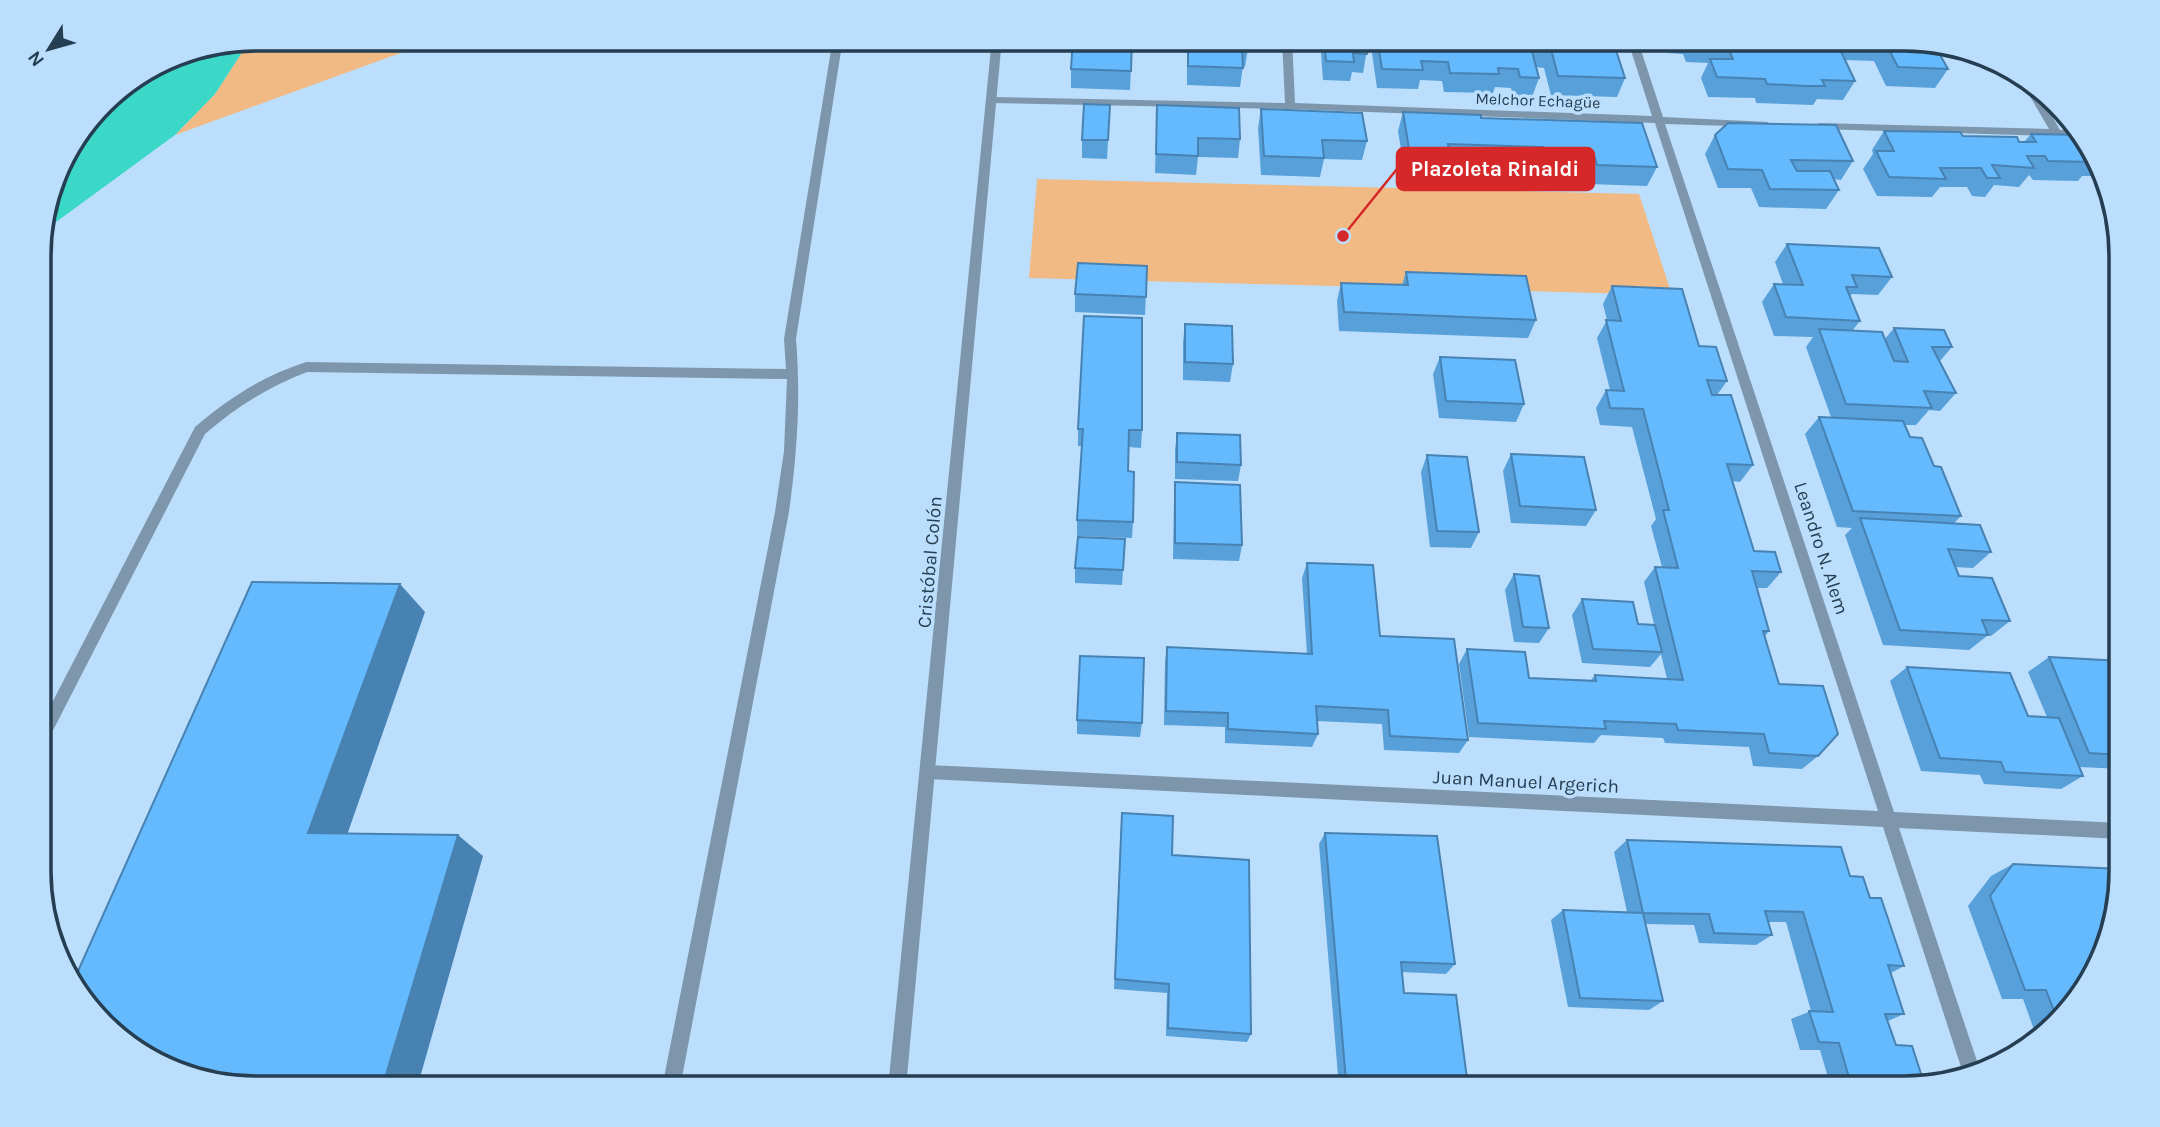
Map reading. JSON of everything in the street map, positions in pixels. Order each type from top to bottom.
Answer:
[{"type":"street","points":[[673,1076],[782,512],[790,452],[793,374],[790,339],[836,51]]},
{"type":"street","name":"Cristóbal Colón","points":[[898,1076],[996,51]]},
{"type":"street","points":[[1288,51],[1290,106]]},
{"type":"street","name":"Leandro N. Alem","points":[[1636,51],[1969,1065]]},
{"type":"street","name":"Melchor Echagüe","points":[[992,100],[1290,106],[1783,125]]},
{"type":"street","points":[[2037,101],[2056,133]]},
{"type":"street","points":[[1810,125],[2069,133]]},
{"type":"street","points":[[51,720],[201,431],[234,400],[267,381],[306,367],[793,374]]},
{"type":"street","name":"Juan Manuel Argerich","points":[[928,772],[2109,830]]},
{"type":"shaded area","points":[[406,51],[175,135],[215,94],[242,52]]},
{"type":"shaded area","points":[[242,52],[215,94],[175,135],[54,224],[66,177],[78,153],[111,111],[153,78],[177,66],[216,55]]},
{"type":"shaded area","points":[[1037,179],[1639,194],[1672,295],[1029,278]]},
{"type":"building","points":[[1072,51],[1132,51],[1131,71],[1071,69]]},
{"type":"building","points":[[1188,51],[1242,51],[1243,68],[1188,66]]},
{"type":"building","points":[[1325,51],[1367,51],[1367,54],[1353,53],[1354,62],[1326,61]]},
{"type":"building","points":[[1379,51],[1532,51],[1539,78],[1520,77],[1518,69],[1498,68],[1499,74],[1450,73],[1448,62],[1421,61],[1423,70],[1382,69]]},
{"type":"building","points":[[1552,51],[1616,51],[1625,78],[1558,76]]},
{"type":"building","points":[[1729,51],[1841,51],[1855,81],[1822,80],[1825,86],[1805,86],[1767,84],[1765,79],[1717,77],[1710,59],[1733,59]]},
{"type":"building","points":[[1890,51],[1940,54],[1948,69],[1898,67]]},
{"type":"building","points":[[1084,104],[1110,105],[1108,140],[1082,140]]},
{"type":"building","points":[[1157,105],[1239,108],[1240,139],[1198,138],[1198,156],[1156,154]]},
{"type":"building","points":[[1261,109],[1362,113],[1367,141],[1322,140],[1324,158],[1264,156]]},
{"type":"building","points":[[1403,112],[1481,115],[1481,118],[1642,123],[1657,167],[1597,165],[1595,158],[1545,157],[1543,147],[1448,144],[1449,150],[1409,149]]},
{"type":"building","points":[[1728,123],[1836,125],[1853,161],[1791,160],[1797,171],[1830,171],[1839,190],[1770,189],[1762,170],[1728,169],[1715,135]]},
{"type":"building","points":[[1884,131],[1960,132],[1963,136],[2017,137],[2019,142],[2036,142],[2031,134],[2070,135],[2086,162],[2048,161],[2045,156],[2027,156],[2034,168],[1992,165],[2000,178],[1987,178],[1981,168],[1940,168],[1946,179],[1889,177],[1876,151],[1894,151]]},
{"type":"building","points":[[1787,244],[1879,248],[1892,277],[1852,275],[1857,287],[1846,287],[1860,321],[1786,317],[1774,284],[1803,285]]},
{"type":"building","points":[[1078,263],[1147,266],[1146,297],[1075,294]]},
{"type":"building","points":[[1406,272],[1526,276],[1536,320],[1344,312],[1341,283],[1408,285]]},
{"type":"building","points":[[1612,286],[1682,289],[1699,346],[1716,347],[1727,381],[1707,380],[1712,395],[1731,395],[1753,465],[1727,464],[1754,551],[1775,552],[1781,572],[1752,571],[1769,631],[1763,631],[1779,684],[1823,686],[1838,734],[1818,756],[1769,753],[1764,734],[1678,730],[1676,724],[1604,721],[1606,729],[1478,723],[1467,649],[1525,652],[1529,678],[1596,681],[1595,675],[1683,680],[1655,567],[1678,568],[1663,510],[1669,510],[1643,409],[1610,408],[1606,390],[1624,391],[1606,320],[1621,321]]},
{"type":"building","points":[[1084,316],[1142,318],[1142,430],[1129,430],[1128,471],[1134,472],[1133,522],[1077,520],[1083,429],[1078,429]]},
{"type":"building","points":[[1185,324],[1232,326],[1233,364],[1185,362]]},
{"type":"building","points":[[1894,328],[1944,330],[1952,347],[1932,347],[1956,393],[1924,391],[1932,408],[1846,404],[1819,329],[1882,332],[1894,361],[1908,362]]},
{"type":"building","points":[[1440,357],[1515,360],[1524,404],[1446,401]]},
{"type":"building","points":[[1819,417],[1903,421],[1910,437],[1922,438],[1934,466],[1941,467],[1961,516],[1853,511]]},
{"type":"building","points":[[1177,433],[1240,435],[1241,465],[1177,462]]},
{"type":"building","points":[[1511,454],[1584,457],[1596,510],[1520,506]]},
{"type":"building","points":[[1427,455],[1467,457],[1479,532],[1437,531]]},
{"type":"building","points":[[1175,482],[1240,485],[1242,545],[1175,543]]},
{"type":"building","points":[[1860,518],[1980,525],[1991,552],[1948,549],[1959,576],[1992,578],[2010,621],[1982,620],[1988,635],[1900,630]]},
{"type":"building","points":[[1078,537],[1125,539],[1123,570],[1075,568]]},
{"type":"building","points":[[1307,563],[1373,565],[1380,636],[1454,639],[1468,740],[1390,736],[1388,710],[1316,706],[1318,734],[1228,729],[1228,713],[1166,711],[1167,647],[1312,654]]},
{"type":"building","points":[[1514,574],[1539,576],[1549,628],[1523,627]]},
{"type":"building","points":[[252,582],[400,584],[308,833],[458,835],[386,1076],[242,1076],[190,1065],[142,1042],[121,1025],[93,996],[77,973]]},
{"type":"building","points":[[1582,599],[1633,602],[1638,624],[1655,625],[1662,652],[1593,649]]},
{"type":"building","points":[[1080,656],[1144,658],[1142,723],[1077,720]]},
{"type":"building","points":[[2049,657],[2109,660],[2109,754],[2089,753]]},
{"type":"building","points":[[1907,667],[2010,673],[2028,716],[2059,718],[2083,776],[2005,772],[2001,762],[1940,758]]},
{"type":"building","points":[[1122,813],[1173,816],[1172,855],[1249,860],[1251,1034],[1168,1028],[1169,984],[1115,979]]},
{"type":"building","points":[[1325,833],[1437,836],[1455,964],[1401,962],[1404,993],[1456,995],[1467,1076],[1346,1076]]},
{"type":"building","points":[[1627,840],[1841,847],[1850,876],[1863,877],[1870,898],[1881,898],[1904,966],[1888,965],[1904,1014],[1885,1014],[1896,1045],[1912,1046],[1922,1075],[1849,1076],[1839,1043],[1819,1042],[1809,1011],[1833,1012],[1803,912],[1765,911],[1772,935],[1714,933],[1709,914],[1643,913]]},
{"type":"building","points":[[2013,864],[2109,868],[2107,898],[2094,950],[2075,985],[2054,1010],[2046,990],[2025,990],[1990,896]]},
{"type":"building","points":[[1563,910],[1643,913],[1663,1001],[1580,998]]},
{"type":"place","name":"Plazoleta Rinaldi","points":[[1343,236]]}]
